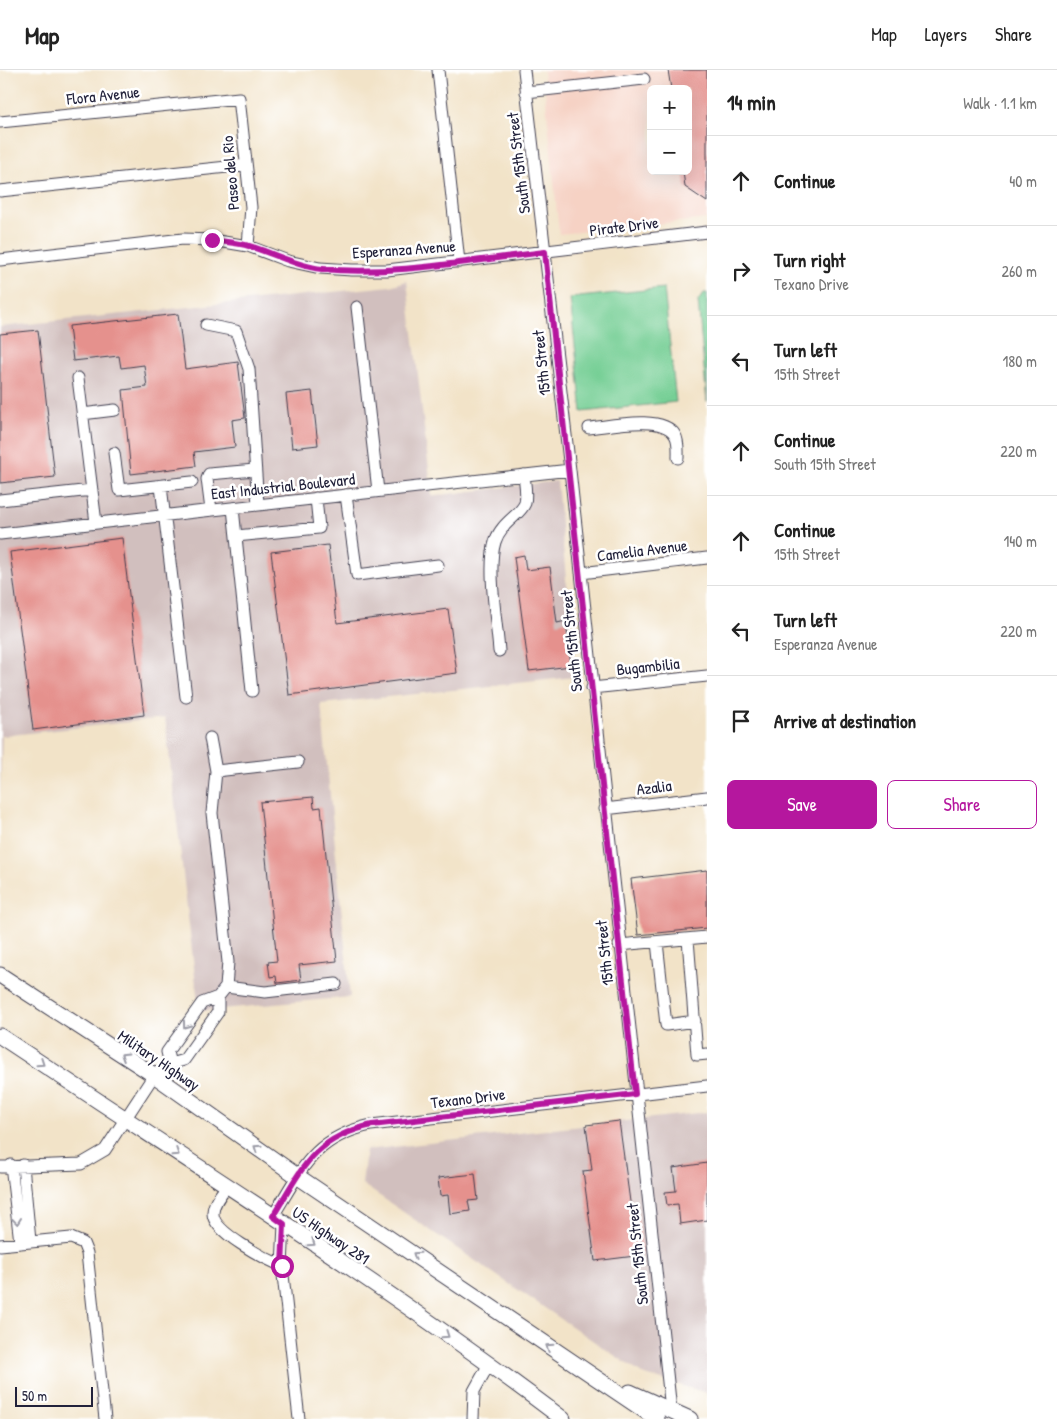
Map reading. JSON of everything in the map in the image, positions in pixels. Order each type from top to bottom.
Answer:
[{"type":"main road","name":"Military Highway","points":[[0,975],[156,1076],[297,1176]]},
{"type":"main road","name":"US Highway 281","points":[[0,1036],[279,1220],[489,1364],[563,1419]]},
{"type":"main road","name":"US Highway 281","points":[[297,1176],[590,1374]]},
{"type":"main road","points":[[590,1374],[690,1419]]},
{"type":"main road","points":[[590,1374],[657,1419]]},
{"type":"street","points":[[438,70],[459,262]]},
{"type":"street","name":"South 15th Street","points":[[524,70],[545,252]]},
{"type":"street","points":[[526,92],[644,79]]},
{"type":"street","name":"Flora Avenue","points":[[0,122],[239,98]]},
{"type":"street","name":"Paseo del Rio","points":[[239,98],[251,207],[248,246]]},
{"type":"street","points":[[0,191],[246,165]]},
{"type":"street","name":"Pirate Drive","points":[[545,252],[707,232]]},
{"type":"street","name":"Esperanza Avenue","points":[[0,260],[183,239],[248,246],[288,261],[320,268],[387,270],[545,252]]},
{"type":"street","name":"15th Street","points":[[545,252],[570,470]]},
{"type":"street","points":[[357,307],[378,492]]},
{"type":"street","points":[[206,325],[236,331],[249,369],[258,505]]},
{"type":"street","points":[[78,378],[96,523]]},
{"type":"street","points":[[82,414],[114,410]]},
{"type":"street","points":[[589,428],[652,422],[670,428],[676,436],[678,458]]},
{"type":"street","points":[[114,454],[119,490],[192,482]]},
{"type":"street","points":[[210,510],[207,479],[210,474],[255,470]]},
{"type":"street","name":"South 15th Street","points":[[570,470],[605,809]]},
{"type":"street","name":"East Industrial Boulevard","points":[[0,534],[570,470]]},
{"type":"street","points":[[500,651],[494,588],[493,549],[502,528],[521,510],[525,503],[524,475]]},
{"type":"street","points":[[161,486],[186,696]]},
{"type":"street","points":[[0,500],[92,490]]},
{"type":"street","points":[[346,495],[357,574],[438,565]]},
{"type":"street","points":[[236,536],[319,528],[316,498]]},
{"type":"street","points":[[233,508],[252,691]]},
{"type":"street","name":"Camelia Avenue","points":[[581,573],[707,558]]},
{"type":"street","name":"Bugambilia","points":[[592,688],[707,676]]},
{"type":"street","points":[[170,1064],[167,1052],[202,1003],[218,997],[226,987],[228,962],[212,812],[216,771],[210,738]]},
{"type":"street","points":[[216,771],[298,762]]},
{"type":"street","name":"Azalia","points":[[605,809],[707,797]]},
{"type":"street","name":"15th Street","points":[[605,809],[635,1094]]},
{"type":"street","points":[[619,945],[707,937]]},
{"type":"street","points":[[688,938],[698,1055],[707,1054]]},
{"type":"street","points":[[657,942],[666,1025],[695,1021]]},
{"type":"street","points":[[226,987],[265,992],[336,984]]},
{"type":"street","points":[[25,1242],[5,1166],[81,1164],[105,1150],[124,1119],[156,1076],[170,1064],[184,1060],[218,1012],[218,997]]},
{"type":"street","name":"Texano Drive","points":[[279,1220],[297,1176],[313,1154],[331,1139],[351,1130],[372,1125],[707,1086]]},
{"type":"street","name":"South 15th Street","points":[[635,1094],[671,1410]]},
{"type":"street","points":[[23,1165],[25,1242]]},
{"type":"street","points":[[227,1186],[214,1205],[212,1216],[216,1226],[267,1259],[282,1266]]},
{"type":"street","points":[[279,1220],[298,1419]]},
{"type":"street","points":[[0,1244],[72,1238],[83,1242],[87,1253],[105,1419]]},
{"type":"street","points":[[473,1419],[474,1392],[489,1364]]},
{"type":"shaded area","points":[[543,70],[707,70],[707,219],[559,234]]},
{"type":"shaded area","points":[[407,281],[432,496],[557,481],[575,677],[321,704],[350,997],[199,1011],[165,718],[2,736],[0,797],[0,327],[390,286]]},
{"type":"shaded area","points":[[707,1112],[707,1393],[642,1374],[362,1184],[366,1150]]},
{"type":"green space","points":[[664,288],[676,402],[582,412],[570,298]]},
{"type":"green space","points":[[704,293],[707,293],[707,402],[698,301]]},
{"type":"building","points":[[668,70],[707,70],[707,202],[685,187],[684,175],[692,175],[692,85],[670,85]]},
{"type":"building","points":[[178,314],[185,369],[238,362],[245,418],[232,420],[235,447],[194,452],[196,466],[131,474],[123,390],[147,387],[144,365],[121,368],[119,356],[73,361],[69,326]]},
{"type":"building","points":[[38,330],[55,477],[0,483],[0,334]]},
{"type":"building","points":[[312,391],[318,445],[292,448],[286,394]]},
{"type":"building","points":[[122,538],[144,715],[33,730],[10,552]]},
{"type":"building","points":[[328,545],[337,623],[448,609],[457,673],[289,695],[271,552]]},
{"type":"building","points":[[524,555],[526,570],[550,567],[557,623],[566,621],[571,666],[529,671],[514,557]]},
{"type":"building","points":[[313,797],[314,808],[321,807],[337,961],[299,965],[301,980],[277,983],[276,976],[270,977],[268,962],[277,961],[260,802]]},
{"type":"building","points":[[707,870],[707,928],[638,935],[631,879]]},
{"type":"building","points":[[619,1121],[631,1209],[636,1208],[643,1255],[595,1261],[583,1171],[592,1170],[586,1125]]},
{"type":"building","points":[[707,1163],[707,1220],[680,1224],[678,1204],[667,1205],[665,1192],[676,1191],[673,1168]]},
{"type":"building","points":[[475,1174],[478,1200],[468,1201],[470,1211],[450,1214],[448,1195],[440,1196],[438,1178]]},
{"type":"route","points":[[212,240],[248,246],[288,261],[320,268],[352,270],[387,270],[545,252],[581,573],[635,1094],[372,1125],[351,1130],[331,1139],[313,1154],[297,1176],[273,1216],[284,1224],[282,1266]]}]
